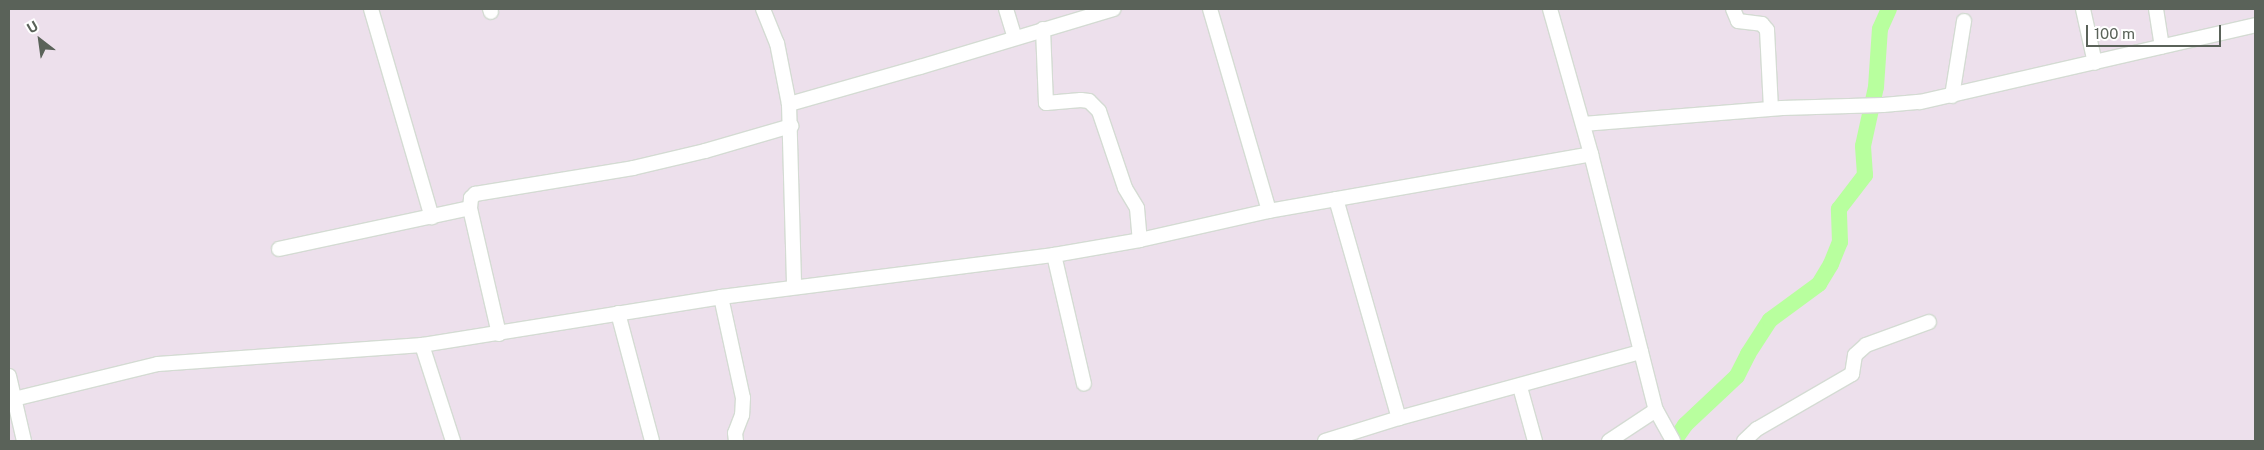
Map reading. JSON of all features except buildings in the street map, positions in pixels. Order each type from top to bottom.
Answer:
[{"type":"street","points":[[371,9],[432,218]]},
{"type":"street","points":[[763,9],[777,43],[789,104],[794,287]]},
{"type":"street","points":[[1006,9],[1016,38]]},
{"type":"street","points":[[789,104],[1113,9]]},
{"type":"street","points":[[1210,9],[1269,211]]},
{"type":"street","points":[[1550,9],[1591,154],[1656,410],[1670,436]]},
{"type":"street","points":[[1733,9],[1738,21],[1762,24],[1767,30],[1771,108]]},
{"type":"street","points":[[2083,9],[2095,63]]},
{"type":"street","points":[[2156,9],[2162,47]]},
{"type":"street","points":[[1952,96],[1964,21]]},
{"type":"street","points":[[1583,124],[1771,108],[1884,105],[1952,96],[2255,25]]},
{"type":"street","points":[[1043,30],[1046,103],[1081,100],[1089,102],[1099,111],[1125,188],[1136,208],[1140,240]]},
{"type":"street","points":[[499,334],[470,208],[471,198],[480,193],[633,168],[705,151],[791,126]]},
{"type":"street","points":[[14,399],[158,364],[422,345],[721,297],[1054,255],[1140,240],[1269,211],[1591,154]]},
{"type":"street","points":[[1336,199],[1399,418]]},
{"type":"street","points":[[279,249],[334,236],[432,218],[470,208]]},
{"type":"street","points":[[1054,255],[1084,384]]},
{"type":"street","points":[[721,297],[743,398],[742,415],[735,433],[736,441]]},
{"type":"street","points":[[618,313],[652,441]]},
{"type":"street","points":[[1744,441],[1757,429],[1852,374],[1855,354],[1866,345],[1929,322]]},
{"type":"street","points":[[422,345],[453,441]]},
{"type":"street","points":[[1325,441],[1348,437],[1399,418],[1520,387],[1641,352]]},
{"type":"street","points":[[9,376],[24,441]]},
{"type":"street","points":[[1520,387],[1535,441]]},
{"type":"street","points":[[1609,441],[1656,410]]},
{"type":"waterway","points":[[1674,441],[1685,425],[1737,376],[1748,354],[1770,320],[1819,284],[1831,264],[1840,242],[1839,209],[1865,175],[1863,146],[1876,87],[1880,29],[1889,9]]}]
